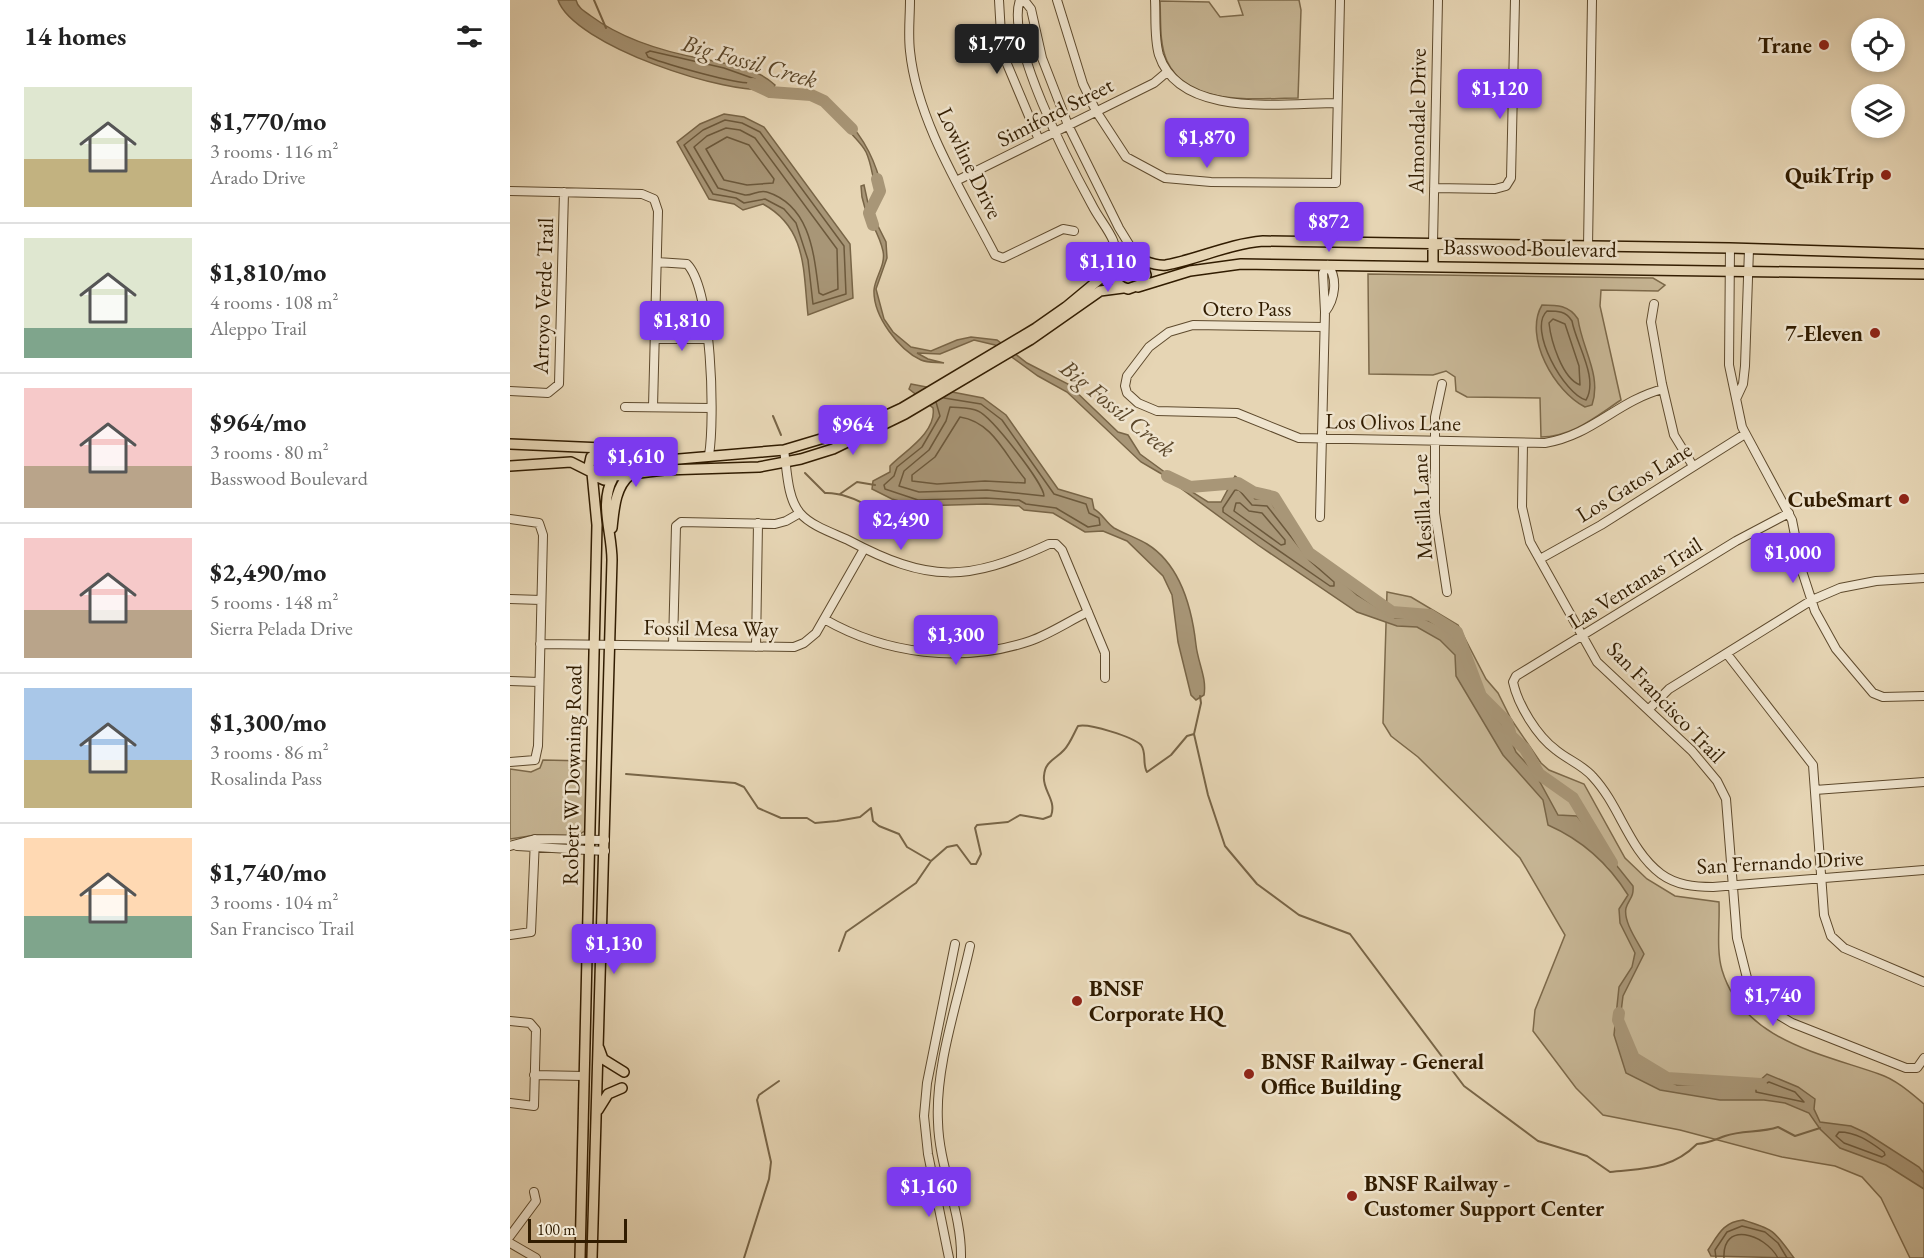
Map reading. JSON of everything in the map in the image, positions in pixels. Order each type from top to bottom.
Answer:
[{"type":"main road","name":"Basswood Boulevard","points":[[1140,260],[1165,265],[1216,249],[1257,242],[1730,248],[1924,254]]},
{"type":"main road","points":[[1432,267],[1433,243]]},
{"type":"main road","points":[[510,466],[571,462],[601,479],[664,470],[759,467],[786,462],[854,441],[1027,338],[1100,291],[1138,287],[1146,275],[1140,260],[1128,256],[1027,338]]},
{"type":"main road","points":[[1115,265],[1114,278],[1124,288]]},
{"type":"main road","name":"Basswood Boulevard","points":[[1138,287],[1181,273],[1216,266],[1328,265],[1924,274]]},
{"type":"main road","points":[[510,444],[606,448],[639,463],[784,450],[845,434],[904,411]]},
{"type":"main road","points":[[592,473],[589,463],[592,454],[606,448]]},
{"type":"main road","points":[[614,477],[621,464],[618,454]]},
{"type":"main road","name":"Robert W Downing Road","points":[[580,1258],[597,519],[592,473]]},
{"type":"main road","points":[[611,533],[618,496],[624,480],[630,475]]},
{"type":"main road","name":"Robert W Downing Road","points":[[592,1258],[597,1043],[605,851],[611,533],[605,500],[614,477]]},
{"type":"main road","points":[[597,1043],[603,1059],[624,1072]]},
{"type":"main road","points":[[595,1115],[608,1094],[622,1088]]},
{"type":"street","name":"Lowline Drive","points":[[910,0],[910,51],[920,99],[956,181],[999,257],[1003,258],[1063,229],[1074,231]]},
{"type":"street","points":[[999,0],[1002,52],[1038,140]]},
{"type":"street","points":[[1115,265],[1117,250],[1114,240],[1092,206],[1055,132],[1021,42],[1016,11],[1022,0],[1031,9],[1042,58],[1068,125],[1119,228],[1140,260]]},
{"type":"street","points":[[1057,0],[1061,7],[1070,49],[1096,111],[1126,157],[1165,178],[1211,182],[1335,183],[1340,0]]},
{"type":"street","points":[[1155,0],[1158,47],[1167,72],[1184,88],[1207,99],[1227,103],[1337,103]]},
{"type":"street","name":"Almondale Drive","points":[[1433,243],[1438,0]]},
{"type":"street","points":[[1434,188],[1495,189],[1506,186],[1511,178],[1515,0]]},
{"type":"street","points":[[1588,246],[1592,0]]},
{"type":"street","name":"Simiford Street","points":[[956,181],[1154,83],[1167,72]]},
{"type":"street","points":[[510,191],[642,194],[654,199],[658,210],[653,407]]},
{"type":"street","name":"Arroyo Verde Trail","points":[[510,392],[548,393],[559,384],[564,192]]},
{"type":"street","points":[[1730,248],[1729,354],[1731,379],[1745,434],[1789,513],[1802,571],[1815,611],[1836,649],[1873,693],[1883,697],[1924,696]]},
{"type":"street","points":[[1737,397],[1744,378],[1749,249]]},
{"type":"street","points":[[657,262],[684,263],[692,270],[712,366],[709,455]]},
{"type":"street","points":[[1320,517],[1323,273],[1328,265],[1334,273],[1333,301],[1324,312]]},
{"type":"street","points":[[1323,295],[1333,296]]},
{"type":"street","points":[[1654,303],[1651,322],[1674,435],[1693,466]]},
{"type":"street","name":"Otero Pass","points":[[1125,386],[1127,376],[1149,347],[1168,332],[1193,325],[1324,327]]},
{"type":"street","points":[[655,339],[708,339]]},
{"type":"street","points":[[1729,354],[1745,354]]},
{"type":"street","points":[[1731,379],[1744,378]]},
{"type":"street","name":"Mesilla Lane","points":[[1442,384],[1435,417],[1435,513],[1447,592]]},
{"type":"street","name":"Los Olivos Lane","points":[[1125,386],[1127,393],[1138,403],[1156,411],[1237,413],[1299,438],[1523,443],[1564,440],[1582,433],[1642,394],[1663,389]]},
{"type":"street","points":[[625,407],[711,408]]},
{"type":"street","name":"Los Gatos Lane","points":[[1540,559],[1601,525],[1745,434]]},
{"type":"street","name":"San Francisco Trail","points":[[1523,443],[1522,507],[1530,542],[1597,662],[1649,709],[1717,781],[1726,799],[1741,961],[1748,982],[1772,1011],[1792,1023],[1906,1068],[1917,1068],[1924,1058]]},
{"type":"street","points":[[784,450],[791,488],[800,513],[864,549],[903,566],[937,573],[959,572],[999,566],[1049,544],[1056,544],[1062,550],[1105,653],[1106,678]]},
{"type":"street","points":[[673,645],[676,526],[681,522],[758,524],[786,521],[800,513]]},
{"type":"street","name":"Las Ventanas Trail","points":[[1515,693],[1513,682],[1516,676],[1736,542],[1789,513]]},
{"type":"street","points":[[510,519],[539,523],[543,535],[538,746],[535,760],[510,762]]},
{"type":"street","points":[[756,647],[758,524]]},
{"type":"street","name":"Fossil Mesa Way","points":[[540,644],[794,647],[804,643],[816,633],[864,549]]},
{"type":"street","points":[[1649,709],[1669,689],[1812,600],[1840,588],[1876,581],[1924,578]]},
{"type":"street","points":[[510,599],[541,600]]},
{"type":"street","points":[[824,618],[857,637],[890,647],[922,652],[956,653],[1030,641],[1088,612]]},
{"type":"street","points":[[1727,654],[1813,765],[1820,879],[1824,915],[1831,936],[1844,948],[1924,982]]},
{"type":"street","points":[[510,681],[539,682]]},
{"type":"street","name":"San Fernando Drive","points":[[1515,693],[1539,733],[1555,750],[1576,763],[1599,784],[1650,865],[1663,875],[1684,885],[1700,887],[1734,885],[1924,870]]},
{"type":"street","points":[[1815,790],[1924,782]]},
{"type":"street","points":[[510,935],[531,932],[535,839]]},
{"type":"street","points":[[511,845],[535,839],[605,840]]},
{"type":"street","points":[[511,845],[534,849],[605,851]]},
{"type":"street","points":[[949,1258],[924,1116],[934,1047],[955,944]]},
{"type":"street","points":[[961,1258],[960,1236],[946,1173],[938,1121],[940,1084],[970,946]]},
{"type":"street","points":[[945,995],[959,999]]},
{"type":"street","points":[[510,1022],[530,1023],[535,1026],[534,1106],[510,1103]]},
{"type":"street","points":[[934,1047],[947,1049]]},
{"type":"street","points":[[534,1075],[584,1076]]},
{"type":"street","points":[[934,1177],[946,1173]]},
{"type":"street","points":[[510,1236],[536,1201],[534,1192]]},
{"type":"street","points":[[510,1243],[536,1258]]},
{"type":"shaded area","points":[[1238,0],[1299,0],[1301,10],[1298,98],[1244,99],[1207,93],[1191,87],[1177,76],[1167,61],[1162,39],[1160,1],[1209,2],[1220,17],[1243,15]]},
{"type":"shaded area","points":[[1368,274],[1653,278],[1665,285],[1658,291],[1601,290],[1600,306],[1621,400],[1573,430],[1541,437],[1540,398],[1467,397],[1456,391],[1455,377],[1446,371],[1433,375],[1369,374]]},
{"type":"shaded area","points":[[1387,592],[1411,597],[1458,625],[1486,679],[1498,693],[1511,719],[1541,763],[1549,770],[1584,784],[1625,858],[1647,879],[1675,896],[1719,902],[1719,945],[1722,970],[1732,994],[1747,1013],[1765,1028],[1786,1040],[1891,1079],[1924,1104],[1924,1258],[1910,1258],[1881,1198],[1862,1177],[1835,1166],[1782,1157],[1680,1130],[1603,1115],[1576,1088],[1533,1031],[1535,1010],[1565,935],[1520,858],[1418,757],[1391,736],[1383,723]]},
{"type":"shaded area","points":[[543,760],[587,761],[586,830],[577,836],[536,835],[510,839],[510,769],[531,772],[540,768]]},
{"type":"water","points":[[558,0],[576,0],[582,9],[603,24],[644,44],[674,53],[741,67],[759,74],[775,85],[773,89],[752,89],[723,85],[655,64],[621,50],[592,34],[570,17]]},
{"type":"water","points":[[724,114],[744,117],[764,127],[850,244],[853,298],[808,315],[800,252],[788,225],[763,204],[743,210],[734,204],[709,199],[677,142],[700,124]]},
{"type":"water","points":[[844,117],[864,142],[873,161],[883,192],[880,197],[866,152],[843,123],[841,118]]},
{"type":"water","points":[[864,185],[869,208],[886,242],[887,258],[876,289],[884,319],[893,332],[911,347],[931,351],[971,337],[997,340],[1027,363],[1068,384],[1118,432],[1128,435],[1140,454],[1192,492],[1208,502],[1221,502],[1235,476],[1242,481],[1255,499],[1270,498],[1274,507],[1315,557],[1357,595],[1395,618],[1422,618],[1454,632],[1478,695],[1506,729],[1516,752],[1535,773],[1558,815],[1577,816],[1633,886],[1626,914],[1629,926],[1644,954],[1623,996],[1621,1038],[1634,1060],[1653,1074],[1677,1085],[1758,1082],[1767,1074],[1798,1087],[1815,1099],[1814,1109],[1820,1122],[1851,1126],[1919,1167],[1924,1173],[1924,1189],[1886,1165],[1840,1148],[1820,1129],[1809,1113],[1785,1103],[1764,1100],[1720,1100],[1660,1090],[1626,1073],[1614,1035],[1619,987],[1632,967],[1635,953],[1620,923],[1619,909],[1628,895],[1603,863],[1583,845],[1548,825],[1543,800],[1503,755],[1456,676],[1455,655],[1440,640],[1417,627],[1397,626],[1357,612],[1258,545],[1160,473],[1141,462],[1067,392],[1038,376],[995,345],[974,340],[940,354],[917,353],[928,359],[944,363],[924,361],[904,348],[889,331],[875,300],[875,285],[884,256],[881,242],[864,204],[861,186]]},
{"type":"water","points":[[1542,305],[1567,308],[1578,319],[1595,383],[1592,405],[1585,407],[1574,400],[1553,377],[1545,362],[1536,332],[1537,318]]},
{"type":"water","points":[[911,384],[983,398],[1006,415],[1058,489],[1092,499],[1094,509],[1111,526],[1147,544],[1159,553],[1176,576],[1188,603],[1203,676],[1204,695],[1196,700],[1191,695],[1178,642],[1172,595],[1163,576],[1127,541],[1103,531],[1085,532],[1053,513],[1024,510],[1019,506],[986,504],[917,506],[892,499],[872,489],[873,481],[890,472],[890,466],[919,440],[933,417],[933,408],[909,389]]},
{"type":"water","points":[[1743,1220],[1768,1229],[1794,1258],[1711,1256],[1708,1250],[1718,1234],[1730,1223]]},
{"type":"waterway","points":[[594,0],[606,28]]},
{"type":"waterway","name":"Big Fossil Creek","points":[[753,84],[770,92],[811,95],[824,101],[852,129]]},
{"type":"waterway","name":"Big Fossil Creek","points":[[873,225],[869,213],[880,191],[877,179]]},
{"type":"waterway","points":[[773,416],[781,435]]},
{"type":"waterway","points":[[805,473],[825,493],[848,497],[860,502],[892,522],[910,538]]},
{"type":"waterway","name":"Big Fossil Creek","points":[[1167,476],[1190,487],[1238,483],[1253,492],[1274,497],[1309,553],[1392,612],[1430,615],[1457,632],[1481,696],[1507,722],[1511,736],[1525,749],[1539,774],[1573,798],[1612,863]]},
{"type":"waterway","points":[[840,494],[857,482],[875,485]]},
{"type":"waterway","points":[[1200,696],[1201,703],[1194,734],[1208,795],[1225,846],[1257,884],[1299,915],[1350,934],[1464,1086],[1538,1141],[1587,1156],[1610,1172],[1667,1163],[1687,1153],[1697,1144],[1731,1134],[1778,1127],[1795,1136],[1820,1128]]},
{"type":"waterway","points":[[839,951],[846,932],[916,883],[931,861],[947,847],[957,845],[971,864],[976,864],[981,854],[975,828],[977,825],[1008,822],[1020,815],[1043,819],[1051,816],[1052,805],[1045,786],[1045,771],[1048,764],[1066,748],[1078,726],[1101,729],[1141,745],[1147,772],[1171,755],[1187,736],[1194,734]]},
{"type":"waterway","points":[[626,774],[735,783],[744,787],[758,808],[781,818],[807,818],[815,823],[860,817],[871,808],[873,821],[899,834],[907,847],[931,861]]},
{"type":"waterway","name":"Big Fossil Creek","points":[[1619,1013],[1618,1020],[1634,1058],[1667,1078],[1761,1084]]},
{"type":"waterway","points":[[744,1258],[769,1179],[771,1162],[757,1100],[759,1095],[779,1081]]},
{"type":"place","name":"Trane","points":[[1824,45]]},
{"type":"place","name":"QuikTrip","points":[[1886,175]]},
{"type":"place","name":"7-Eleven","points":[[1875,333]]},
{"type":"place","name":"CubeSmart","points":[[1904,499]]},
{"type":"place","name":"BNSF Corporate HQ","points":[[1077,1001]]},
{"type":"place","name":"BNSF Railway - General Office Building","points":[[1249,1074]]},
{"type":"place","name":"BNSF Railway - Customer Support Center","points":[[1352,1196]]}]
